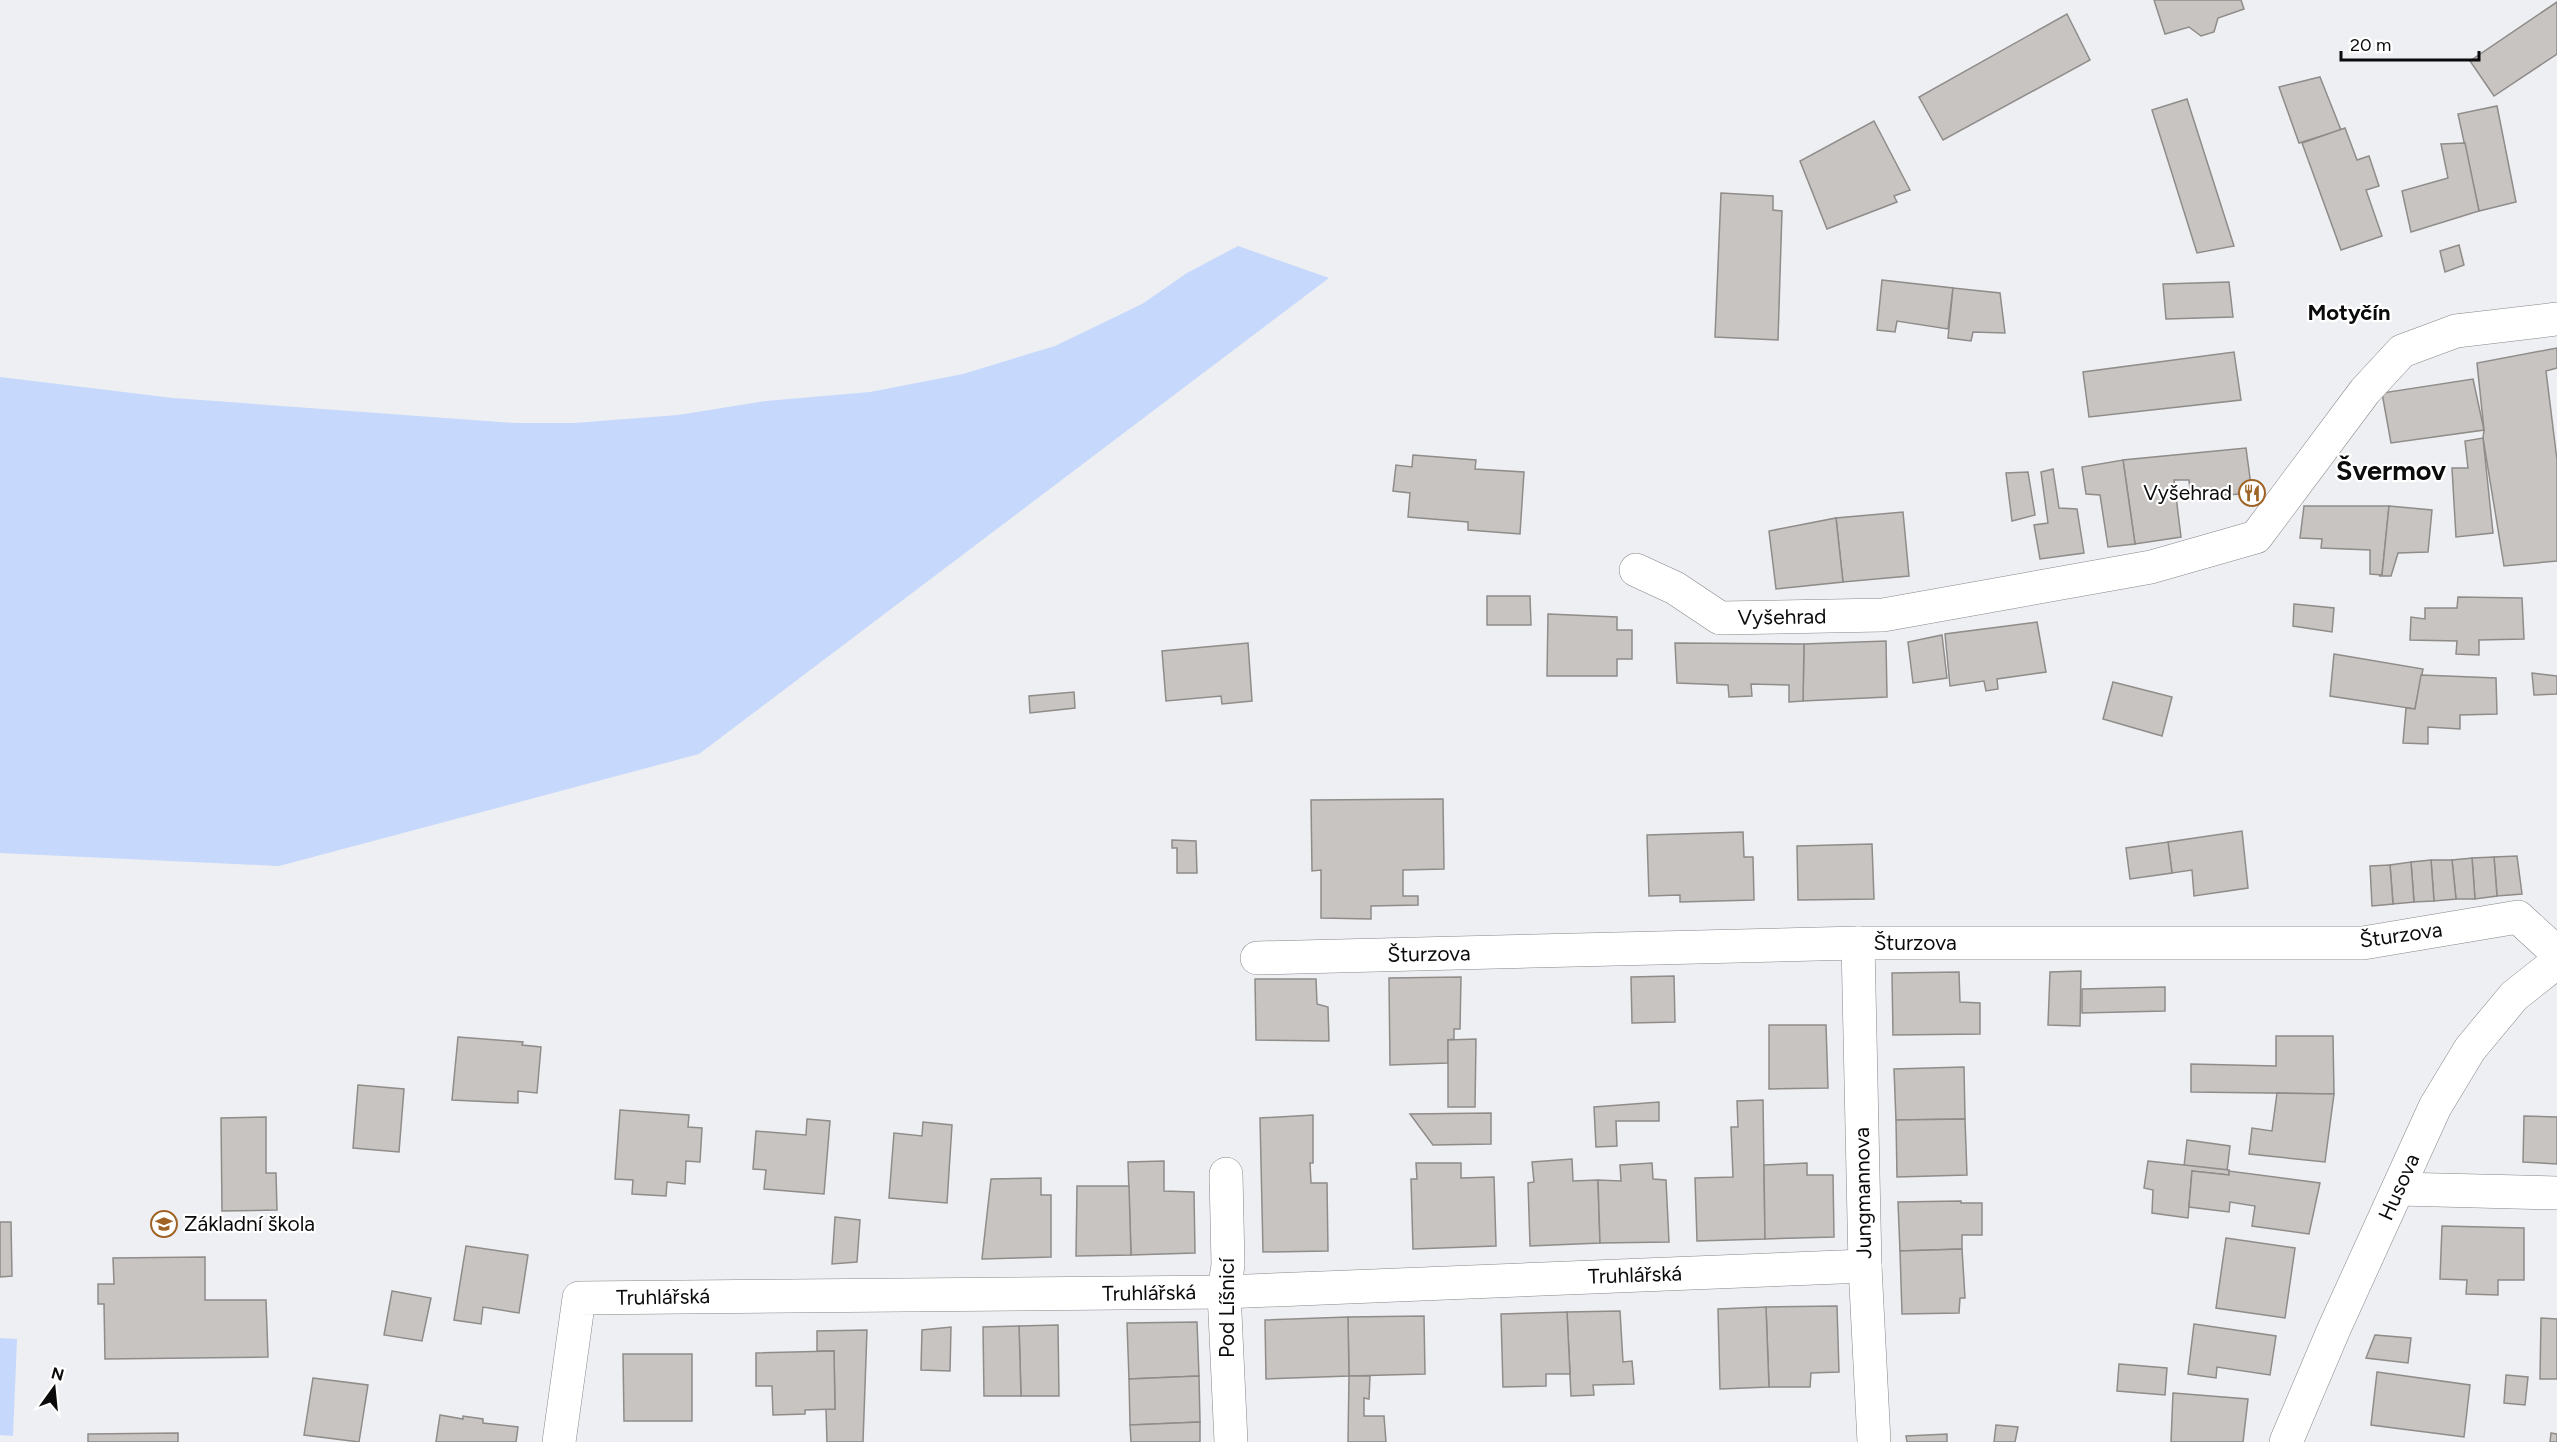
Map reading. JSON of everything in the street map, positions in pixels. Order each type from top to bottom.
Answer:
[{"type":"street","name":"Vyšehrad","points":[[1636,570],[1675,588],[1720,618],[1883,615],[2151,567],[2256,537],[2365,391],[2402,351],[2456,330],[2557,319]]},
{"type":"street","name":"Šturzova","points":[[1257,958],[1858,943],[2363,943],[2518,917],[2557,953]]},
{"type":"street","name":"Jungmannova","points":[[1858,943],[1864,1266],[1874,1442]]},
{"type":"street","name":"Husova","points":[[2286,1442],[2334,1329],[2435,1107],[2470,1049],[2514,996],[2557,962]]},
{"type":"street","name":"Pod Líšnicí","points":[[1226,1174],[1228,1265],[1224,1292],[1231,1442]]},
{"type":"street","points":[[2399,1189],[2557,1193]]},
{"type":"street","name":"Truhlářská","points":[[559,1442],[579,1298],[1224,1292],[1864,1266]]},
{"type":"shaded area","points":[[1238,246],[1329,278],[699,754],[279,866],[0,853],[0,377],[173,398],[515,423],[574,423],[678,415],[766,401],[870,392],[963,374],[1055,346],[1142,304],[1187,273]]},
{"type":"shaded area","points":[[0,1338],[17,1339],[13,1436],[0,1435]]},
{"type":"building","points":[[2154,0],[2241,0],[2244,9],[2218,18],[2214,32],[2201,36],[2189,27],[2165,34]]},
{"type":"building","points":[[2557,2],[2557,54],[2494,96],[2470,61]]},
{"type":"building","points":[[2067,14],[2090,60],[1943,140],[1919,97]]},
{"type":"building","points":[[2320,77],[2341,130],[2299,143],[2279,87]]},
{"type":"building","points":[[2187,99],[2234,246],[2197,253],[2152,110]]},
{"type":"building","points":[[2497,106],[2516,202],[2479,211],[2458,114]]},
{"type":"building","points":[[1874,121],[1910,190],[1894,196],[1897,202],[1827,229],[1800,161]]},
{"type":"building","points":[[2345,128],[2357,160],[2369,156],[2379,186],[2366,190],[2382,236],[2341,250],[2302,143]]},
{"type":"building","points":[[2465,143],[2479,211],[2411,232],[2402,191],[2448,178],[2441,144]]},
{"type":"building","points":[[1721,193],[1773,196],[1773,210],[1782,211],[1778,340],[1715,337]]},
{"type":"building","points":[[2459,245],[2464,265],[2445,272],[2440,251]]},
{"type":"building","points":[[1882,280],[1953,288],[1948,329],[1897,321],[1895,332],[1877,330]]},
{"type":"building","points":[[2229,282],[2233,317],[2166,319],[2163,284]]},
{"type":"building","points":[[1953,288],[2000,293],[2005,333],[1973,332],[1971,341],[1948,338]]},
{"type":"building","points":[[2557,348],[2557,368],[2546,371],[2557,460],[2557,561],[2504,566],[2483,438],[2477,363]]},
{"type":"building","points":[[2234,352],[2241,400],[2089,417],[2083,372]]},
{"type":"building","points":[[2473,379],[2484,430],[2391,443],[2382,393]]},
{"type":"building","points":[[2483,438],[2493,533],[2456,537],[2452,468],[2468,468],[2465,441]]},
{"type":"building","points":[[2246,448],[2252,493],[2215,496],[2213,488],[2190,490],[2189,480],[2174,480],[2181,537],[2135,544],[2123,460]]},
{"type":"building","points":[[1413,455],[1476,460],[1475,469],[1524,472],[1520,534],[1468,530],[1468,522],[1408,517],[1410,493],[1393,491],[1396,465],[1412,467]]},
{"type":"building","points":[[2123,460],[2135,544],[2108,547],[2100,495],[2086,494],[2082,467]]},
{"type":"building","points":[[2053,469],[2059,508],[2077,509],[2084,553],[2040,559],[2034,525],[2048,523],[2041,472]]},
{"type":"building","points":[[2028,472],[2035,515],[2012,521],[2006,473]]},
{"type":"building","points":[[2304,506],[2389,506],[2382,575],[2370,574],[2370,550],[2321,548],[2322,539],[2300,538]]},
{"type":"building","points":[[2389,506],[2432,510],[2428,552],[2398,553],[2391,576],[2379,576],[2382,575]]},
{"type":"building","points":[[1903,512],[1909,576],[1843,582],[1836,518]]},
{"type":"building","points":[[1836,518],[1843,582],[1776,589],[1769,531]]},
{"type":"building","points":[[1487,596],[1530,596],[1531,625],[1487,625]]},
{"type":"building","points":[[2458,597],[2522,598],[2524,639],[2479,640],[2479,655],[2456,654],[2457,641],[2410,640],[2411,617],[2425,619],[2425,608],[2457,608]]},
{"type":"building","points":[[2294,604],[2334,608],[2332,632],[2293,626]]},
{"type":"building","points":[[1548,614],[1617,617],[1617,630],[1632,630],[1632,659],[1617,659],[1617,676],[1547,676]]},
{"type":"building","points":[[2037,622],[2046,672],[1997,679],[1998,689],[1986,691],[1984,681],[1950,686],[1945,634]]},
{"type":"building","points":[[1942,635],[1947,678],[1913,683],[1908,642]]},
{"type":"building","points":[[1886,641],[1887,697],[1803,701],[1804,644]]},
{"type":"building","points":[[1248,643],[1252,701],[1222,704],[1221,696],[1166,701],[1162,651]]},
{"type":"building","points":[[1675,643],[1804,644],[1803,701],[1789,702],[1789,685],[1751,684],[1752,696],[1729,697],[1728,685],[1677,683]]},
{"type":"building","points":[[2334,654],[2423,669],[2415,709],[2330,696]]},
{"type":"building","points":[[2532,673],[2557,676],[2557,694],[2534,695]]},
{"type":"building","points":[[2421,675],[2496,678],[2497,714],[2460,715],[2460,729],[2428,727],[2428,744],[2403,743],[2406,708],[2415,709]]},
{"type":"building","points":[[2113,682],[2172,697],[2162,736],[2103,719]]},
{"type":"building","points":[[1074,692],[1075,708],[1030,713],[1029,696]]},
{"type":"building","points":[[1443,799],[1444,869],[1403,870],[1403,896],[1418,896],[1418,905],[1371,906],[1371,919],[1321,918],[1321,870],[1312,871],[1311,800]]},
{"type":"building","points":[[2242,831],[2248,888],[2194,896],[2192,870],[2172,873],[2168,842]]},
{"type":"building","points":[[1743,832],[1744,857],[1753,857],[1754,900],[1680,902],[1680,895],[1649,896],[1647,835]]},
{"type":"building","points":[[1172,840],[1196,841],[1197,873],[1177,873],[1177,848],[1172,848]]},
{"type":"building","points":[[2168,842],[2172,873],[2130,879],[2126,848]]},
{"type":"building","points":[[1872,844],[1874,899],[1798,900],[1797,846]]},
{"type":"building","points":[[2517,856],[2522,894],[2497,896],[2494,857]]},
{"type":"building","points":[[2494,857],[2497,896],[2475,899],[2472,858]]},
{"type":"building","points":[[2472,858],[2475,899],[2456,899],[2452,860]]},
{"type":"building","points":[[2431,860],[2452,860],[2456,899],[2434,901]]},
{"type":"building","points":[[2431,860],[2434,901],[2414,902],[2411,862]]},
{"type":"building","points":[[2411,862],[2414,902],[2393,904],[2390,865]]},
{"type":"building","points":[[2390,865],[2393,904],[2372,906],[2370,866]]},
{"type":"building","points":[[2081,971],[2080,1026],[2048,1025],[2050,972]]},
{"type":"building","points":[[1959,972],[1960,1002],[1980,1003],[1980,1034],[1893,1035],[1892,973]]},
{"type":"building","points":[[1674,976],[1675,1022],[1632,1023],[1631,977]]},
{"type":"building","points":[[1461,977],[1460,1029],[1454,1029],[1454,1039],[1448,1040],[1448,1063],[1390,1065],[1389,978]]},
{"type":"building","points":[[1255,979],[1316,979],[1317,1004],[1328,1007],[1329,1041],[1256,1040]]},
{"type":"building","points":[[2165,987],[2165,1011],[2082,1013],[2082,989]]},
{"type":"building","points":[[1769,1025],[1826,1025],[1828,1088],[1769,1089]]},
{"type":"building","points":[[2276,1036],[2333,1036],[2334,1094],[2191,1092],[2191,1064],[2276,1066]]},
{"type":"building","points":[[458,1037],[523,1042],[522,1045],[541,1047],[537,1093],[518,1091],[518,1103],[452,1100]]},
{"type":"building","points":[[1476,1039],[1475,1107],[1448,1107],[1448,1040]]},
{"type":"building","points":[[1964,1067],[1965,1119],[1896,1120],[1894,1069]]},
{"type":"building","points":[[358,1085],[404,1089],[399,1152],[353,1148]]},
{"type":"building","points":[[2277,1093],[2334,1094],[2325,1162],[2249,1154],[2252,1128],[2272,1131]]},
{"type":"building","points":[[1763,1100],[1765,1239],[1697,1241],[1695,1178],[1733,1177],[1731,1127],[1738,1127],[1737,1101]]},
{"type":"building","points":[[1659,1102],[1659,1121],[1616,1121],[1617,1146],[1596,1147],[1594,1107]]},
{"type":"building","points":[[620,1110],[689,1115],[688,1127],[702,1128],[700,1162],[686,1161],[685,1184],[667,1182],[666,1196],[632,1194],[633,1180],[615,1179]]},
{"type":"building","points":[[1491,1113],[1491,1144],[1433,1145],[1410,1114]]},
{"type":"building","points":[[1313,1115],[1311,1183],[1327,1183],[1328,1251],[1263,1252],[1260,1118]]},
{"type":"building","points":[[2524,1116],[2557,1117],[2557,1164],[2523,1162]]},
{"type":"building","points":[[266,1117],[266,1173],[276,1173],[277,1210],[222,1211],[221,1118]]},
{"type":"building","points":[[807,1119],[830,1121],[824,1194],[764,1189],[766,1170],[753,1169],[756,1131],[806,1135]]},
{"type":"building","points":[[1965,1119],[1967,1175],[1897,1177],[1896,1120]]},
{"type":"building","points":[[923,1122],[952,1125],[947,1203],[889,1198],[894,1133],[922,1136]]},
{"type":"building","points":[[2187,1140],[2230,1146],[2227,1171],[2184,1166]]},
{"type":"building","points":[[1572,1159],[1573,1181],[1598,1180],[1600,1243],[1530,1246],[1528,1183],[1534,1182],[1532,1162]]},
{"type":"building","points":[[1164,1161],[1164,1191],[1194,1192],[1195,1253],[1131,1255],[1128,1162]]},
{"type":"building","points":[[2148,1161],[2229,1170],[2229,1175],[2192,1171],[2188,1218],[2152,1213],[2153,1190],[2144,1188]]},
{"type":"building","points":[[1416,1163],[1461,1163],[1461,1178],[1494,1177],[1496,1246],[1413,1249],[1411,1179],[1417,1179]]},
{"type":"building","points":[[1652,1163],[1653,1179],[1666,1180],[1669,1242],[1600,1243],[1598,1180],[1621,1181],[1620,1165]]},
{"type":"building","points":[[1807,1163],[1807,1175],[1833,1175],[1834,1237],[1765,1239],[1764,1165]]},
{"type":"building","points":[[2192,1171],[2229,1175],[2229,1171],[2320,1183],[2309,1234],[2252,1226],[2255,1206],[2230,1202],[2229,1212],[2189,1207]]},
{"type":"building","points":[[1041,1178],[1041,1195],[1051,1195],[1051,1257],[982,1259],[991,1179]]},
{"type":"building","points":[[1077,1186],[1129,1186],[1131,1255],[1076,1256]]},
{"type":"building","points":[[1961,1201],[1961,1203],[1982,1203],[1982,1235],[1962,1235],[1962,1249],[1900,1251],[1898,1202]]},
{"type":"building","points":[[835,1217],[860,1220],[857,1262],[832,1264]]},
{"type":"building","points":[[0,1222],[11,1222],[12,1276],[0,1277]]},
{"type":"building","points":[[2442,1226],[2524,1228],[2524,1280],[2498,1280],[2498,1295],[2466,1294],[2467,1280],[2440,1279]]},
{"type":"building","points":[[2226,1238],[2295,1248],[2285,1318],[2216,1308]]},
{"type":"building","points":[[466,1246],[528,1255],[519,1313],[483,1307],[481,1324],[454,1320]]},
{"type":"building","points":[[1962,1249],[1965,1298],[1960,1298],[1959,1313],[1902,1314],[1900,1251]]},
{"type":"building","points":[[205,1257],[205,1300],[266,1300],[268,1357],[105,1359],[104,1304],[98,1304],[98,1284],[114,1284],[113,1258]]},
{"type":"building","points":[[392,1291],[431,1298],[422,1341],[384,1335]]},
{"type":"building","points":[[1837,1306],[1839,1372],[1811,1373],[1810,1387],[1769,1387],[1766,1307]]},
{"type":"building","points":[[1766,1307],[1769,1387],[1720,1389],[1718,1309]]},
{"type":"building","points":[[1620,1311],[1623,1362],[1632,1361],[1634,1384],[1593,1385],[1594,1395],[1571,1396],[1567,1312]]},
{"type":"building","points":[[1567,1312],[1570,1374],[1546,1374],[1546,1386],[1503,1387],[1501,1314]]},
{"type":"building","points":[[1424,1316],[1425,1374],[1349,1376],[1348,1317]]},
{"type":"building","points":[[1348,1317],[1349,1376],[1266,1379],[1265,1320]]},
{"type":"building","points":[[2541,1318],[2557,1319],[2557,1379],[2540,1379]]},
{"type":"building","points":[[1197,1322],[1199,1376],[1129,1379],[1127,1323]]},
{"type":"building","points":[[2194,1324],[2276,1336],[2270,1375],[2217,1367],[2216,1378],[2188,1374]]},
{"type":"building","points":[[1058,1325],[1059,1396],[1021,1396],[1019,1326]]},
{"type":"building","points":[[1019,1326],[1021,1396],[984,1396],[983,1327]]},
{"type":"building","points":[[951,1327],[950,1371],[921,1370],[922,1330]]},
{"type":"building","points":[[867,1330],[863,1442],[827,1442],[826,1409],[835,1409],[834,1351],[817,1351],[817,1331]]},
{"type":"building","points":[[2375,1335],[2411,1338],[2408,1363],[2366,1358]]},
{"type":"building","points":[[834,1351],[835,1409],[805,1410],[805,1414],[773,1415],[772,1386],[756,1386],[756,1353]]},
{"type":"building","points":[[623,1354],[692,1354],[692,1421],[624,1421]]},
{"type":"building","points":[[2119,1364],[2167,1368],[2165,1395],[2117,1391]]},
{"type":"building","points":[[2377,1372],[2470,1385],[2464,1437],[2371,1425]]},
{"type":"building","points":[[2506,1375],[2528,1377],[2525,1405],[2504,1403]]},
{"type":"building","points":[[1199,1376],[1200,1422],[1130,1425],[1129,1379]]},
{"type":"building","points":[[1349,1376],[1370,1376],[1369,1399],[1364,1398],[1364,1416],[1384,1416],[1386,1442],[1348,1442]]},
{"type":"building","points":[[313,1378],[368,1385],[359,1442],[304,1435]]},
{"type":"building","points":[[2173,1393],[2248,1399],[2243,1442],[2171,1442]]},
{"type":"building","points":[[440,1415],[463,1419],[463,1416],[483,1419],[483,1423],[518,1427],[516,1442],[436,1442]]},
{"type":"building","points":[[1200,1422],[1200,1442],[1131,1442],[1130,1425]]},
{"type":"building","points":[[1996,1425],[2018,1427],[2015,1442],[1994,1442]]},
{"type":"building","points":[[178,1433],[178,1442],[88,1442],[88,1434]]},
{"type":"building","points":[[2551,1433],[2557,1434],[2557,1442],[2550,1442]]},
{"type":"building","points":[[1947,1434],[1947,1442],[1907,1442],[1906,1436]]},
{"type":"place","name":"Vyšehrad","points":[[2252,493]]},
{"type":"place","name":"Základní škola","points":[[164,1224]]},
{"type":"district","name":"Motyčín","points":[[2349,312]]},
{"type":"district","name":"Švermov","points":[[2391,471]]}]
